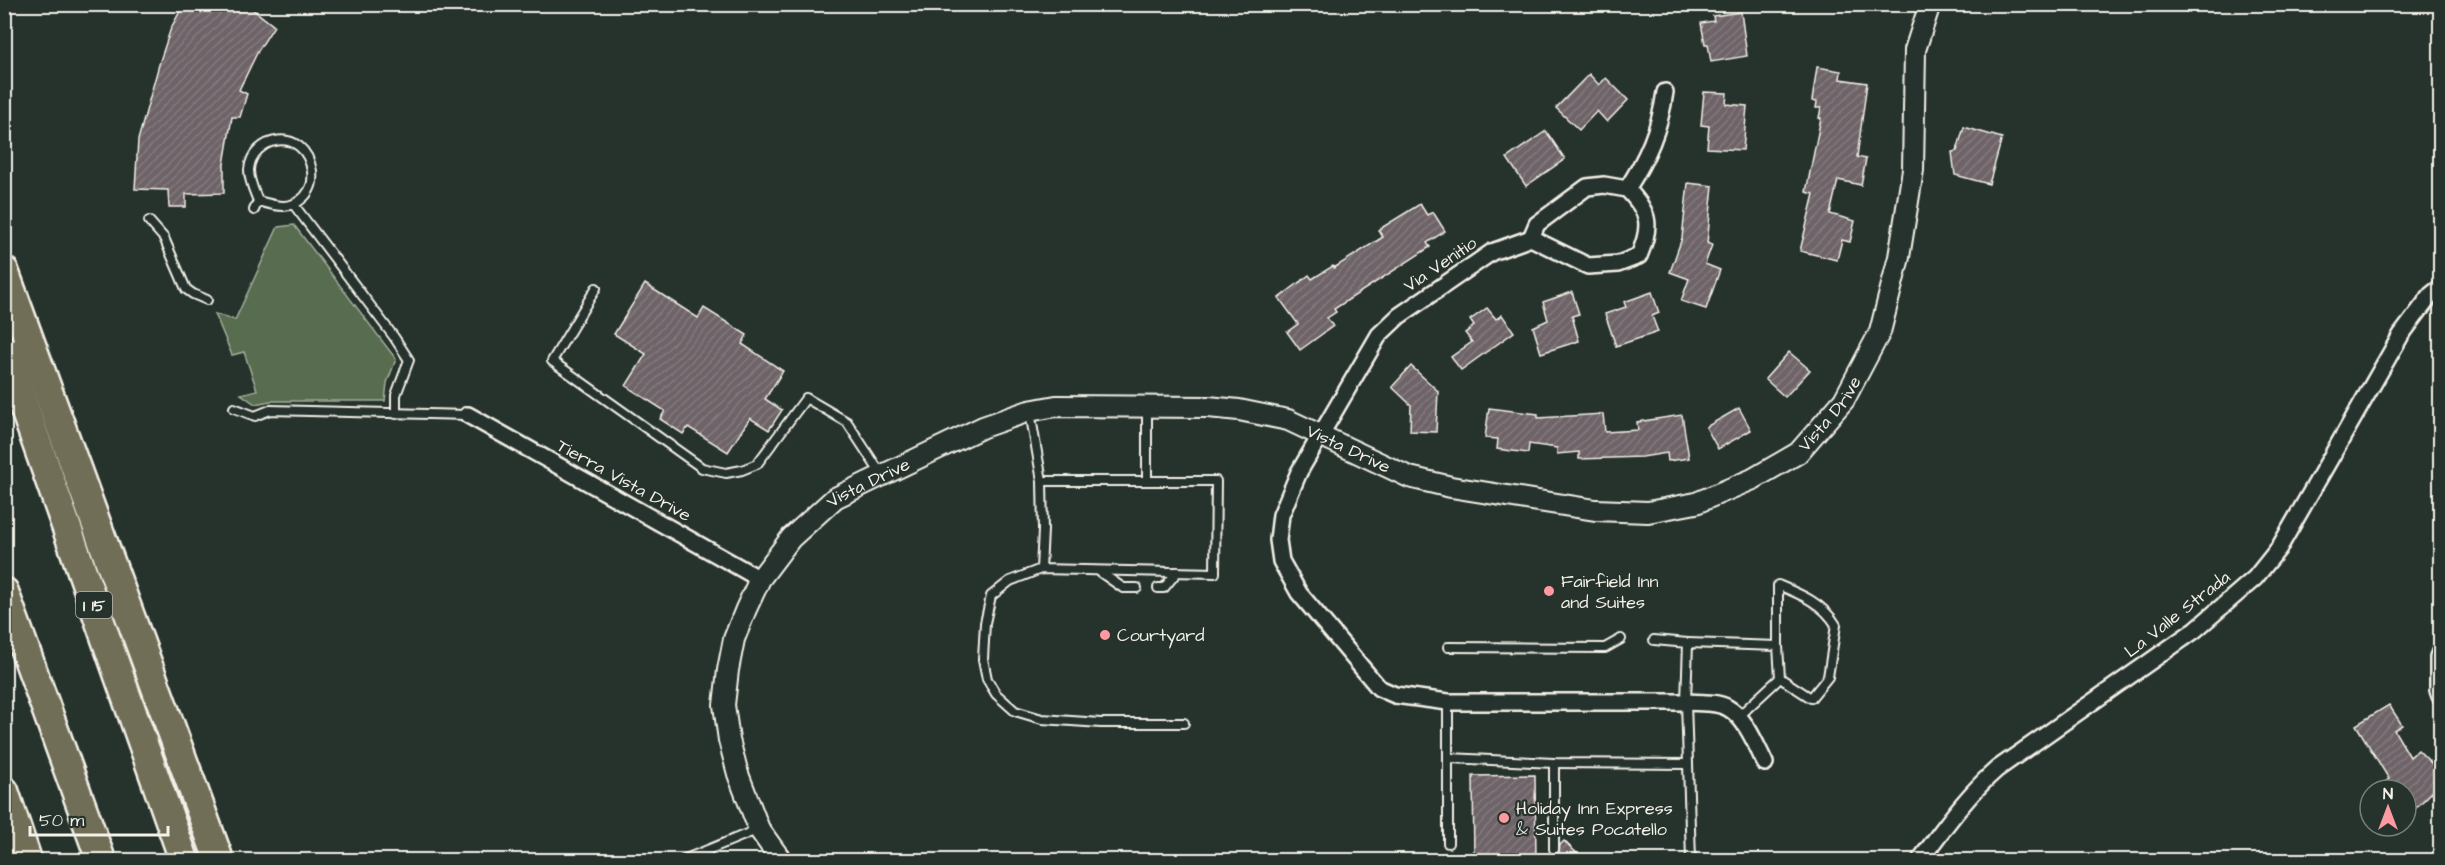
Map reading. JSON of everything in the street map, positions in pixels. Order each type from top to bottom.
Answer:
[{"type":"highway","points":[[4,271],[219,861]]},
{"type":"highway","name":"I 15","points":[[4,350],[184,861]]},
{"type":"highway","points":[[4,592],[101,861]]},
{"type":"highway","points":[[4,791],[27,861]]},
{"type":"street","name":"Vista Drive","points":[[781,861],[759,829],[738,774],[729,740],[724,705],[734,639],[760,579],[791,538],[836,498],[983,427],[1029,411],[1056,406],[1208,407],[1250,412],[1288,420],[1408,477],[1474,491],[1595,510],[1648,512],[1696,503],[1753,479],[1798,453],[1844,400],[1880,332],[1899,257],[1913,170],[1915,50],[1930,4]]},
{"type":"street","points":[[1627,189],[1644,162],[1656,135],[1665,92]]},
{"type":"street","points":[[1604,185],[1627,189],[1642,204],[1647,216],[1647,237],[1639,256],[1618,264],[1588,266],[1531,238],[1537,224],[1587,187],[1604,185]]},
{"type":"street","name":"Via Venitio","points":[[1531,238],[1492,252],[1399,316],[1379,335],[1299,472],[1281,515],[1278,540],[1281,561],[1299,593],[1379,688],[1395,695],[1448,702],[1686,702],[1727,707],[1739,716]]},
{"type":"street","name":"La Valle Strada","points":[[1920,861],[1960,806],[1976,787],[1997,769],[2194,630],[2255,578],[2279,548],[2401,335],[2431,295],[2440,288]]},
{"type":"street","name":"Tierra Vista Drive","points":[[468,415],[760,579]]},
{"type":"street","points":[[2440,652],[2438,679],[2440,696]]},
{"type":"street","points":[[1739,716],[1765,763]]},
{"type":"lane","points":[[254,210],[258,201],[249,171],[252,158],[262,147],[274,141],[291,141],[303,147],[309,156],[313,182],[309,195],[294,204],[277,206],[258,201]]},
{"type":"lane","points":[[294,204],[409,360],[396,395],[396,414]]},
{"type":"lane","points":[[149,221],[164,238],[186,289],[207,300]]},
{"type":"lane","points":[[596,288],[552,361],[702,468],[726,472],[742,470],[756,464],[806,399],[847,422],[881,475]]},
{"type":"lane","points":[[1147,406],[1147,480]]},
{"type":"lane","points":[[234,408],[255,416],[270,410],[468,415]]},
{"type":"lane","points":[[1029,411],[1042,481],[1041,569]]},
{"type":"lane","points":[[1042,481],[1215,481],[1215,573],[1041,569],[1010,581],[991,596],[985,623],[983,659],[987,679],[996,694],[1015,711],[1042,719],[1101,723],[1184,723]]},
{"type":"lane","points":[[1099,571],[1124,588],[1137,588]]},
{"type":"lane","points":[[1158,588],[1164,588],[1178,572]]},
{"type":"lane","points":[[1778,585],[1803,595],[1829,613],[1836,625],[1828,677],[1811,698],[1780,678],[1778,585]]},
{"type":"lane","points":[[1448,647],[1605,648],[1621,639]]},
{"type":"lane","points":[[1654,640],[1778,646]]},
{"type":"lane","points":[[1688,643],[1686,702],[1691,861]]},
{"type":"lane","points":[[1739,716],[1780,678]]},
{"type":"lane","points":[[1448,702],[1448,843]]},
{"type":"lane","points":[[1449,758],[1554,764],[1688,764]]},
{"type":"lane","points":[[1554,764],[1554,849]]},
{"type":"lane","points":[[682,861],[759,829]]},
{"type":"green space","points":[[294,225],[396,359],[387,383],[385,401],[270,401],[255,404],[241,394],[257,390],[244,352],[232,355],[215,314],[235,320],[278,227]]},
{"type":"building","points":[[184,4],[246,4],[274,26],[258,51],[239,90],[247,94],[240,117],[232,117],[224,164],[224,193],[186,194],[186,207],[169,207],[168,190],[135,189],[138,140],[171,28]]},
{"type":"building","points":[[1741,12],[1747,56],[1711,62],[1701,23],[1714,21],[1713,16]]},
{"type":"building","points":[[1817,67],[1841,71],[1840,79],[1867,83],[1857,157],[1866,159],[1861,185],[1838,180],[1830,214],[1855,221],[1850,242],[1842,240],[1837,260],[1800,251],[1814,194],[1806,192],[1821,118],[1819,118],[1821,108],[1816,108],[1817,102],[1812,101]]},
{"type":"building","points":[[1589,74],[1599,85],[1606,78],[1628,100],[1607,122],[1597,111],[1579,130],[1556,108]]},
{"type":"building","points":[[1704,92],[1727,93],[1726,104],[1747,106],[1743,150],[1707,148],[1709,126],[1701,125]]},
{"type":"building","points":[[1964,127],[2002,138],[1989,184],[1955,175],[1952,152],[1957,151]]},
{"type":"building","points":[[1546,131],[1565,159],[1526,186],[1507,158]]},
{"type":"building","points":[[1688,183],[1713,186],[1707,243],[1712,245],[1705,264],[1720,270],[1706,309],[1681,301],[1689,279],[1670,272],[1682,238]]},
{"type":"building","points":[[1420,204],[1427,215],[1433,212],[1445,231],[1427,243],[1430,247],[1334,309],[1336,312],[1327,318],[1333,326],[1300,350],[1287,332],[1298,324],[1279,298],[1309,275],[1312,279],[1333,266],[1334,268],[1383,237],[1378,230]]},
{"type":"building","points":[[645,284],[698,318],[704,308],[747,335],[742,344],[783,371],[765,399],[782,410],[769,430],[750,418],[728,452],[688,427],[683,434],[660,419],[665,411],[626,386],[646,354],[614,334]]},
{"type":"building","points":[[1572,292],[1579,314],[1572,316],[1579,341],[1541,353],[1533,327],[1548,320],[1543,302]]},
{"type":"building","points":[[1652,292],[1659,313],[1652,316],[1658,332],[1616,346],[1605,314],[1626,307],[1624,302]]},
{"type":"building","points":[[1487,308],[1496,319],[1502,315],[1514,332],[1461,370],[1451,357],[1472,342],[1465,333],[1474,326],[1470,320]]},
{"type":"building","points":[[1789,352],[1810,370],[1785,397],[1765,379]]},
{"type":"building","points":[[1411,366],[1438,391],[1436,432],[1410,431],[1411,405],[1392,387]]},
{"type":"building","points":[[1489,408],[1538,414],[1538,418],[1603,414],[1605,432],[1638,430],[1637,422],[1682,415],[1689,458],[1668,461],[1667,453],[1642,457],[1579,459],[1579,452],[1557,454],[1557,448],[1529,444],[1528,453],[1497,449],[1498,439],[1485,438]]},
{"type":"building","points":[[1739,408],[1751,430],[1718,449],[1706,427]]},
{"type":"building","points":[[2389,705],[2402,725],[2394,730],[2410,757],[2418,750],[2440,772],[2440,784],[2418,806],[2418,778],[2388,778],[2356,725]]},
{"type":"building","name":"Holiday Inn Express & Suites Pocatello","points":[[1535,775],[1536,861],[1474,861],[1473,776]]},
{"type":"building","name":"Holiday Inn Express & Suites Pocatello","points":[[1564,841],[1585,861],[1545,861],[1551,854],[1559,852],[1560,845]]},
{"type":"place","name":"Fairfield Inn and Suites","points":[[1549,591]]},
{"type":"place","name":"Courtyard","points":[[1105,635]]},
{"type":"place","name":"Holiday Inn Express & Suites Pocatello","points":[[1504,818]]}]
